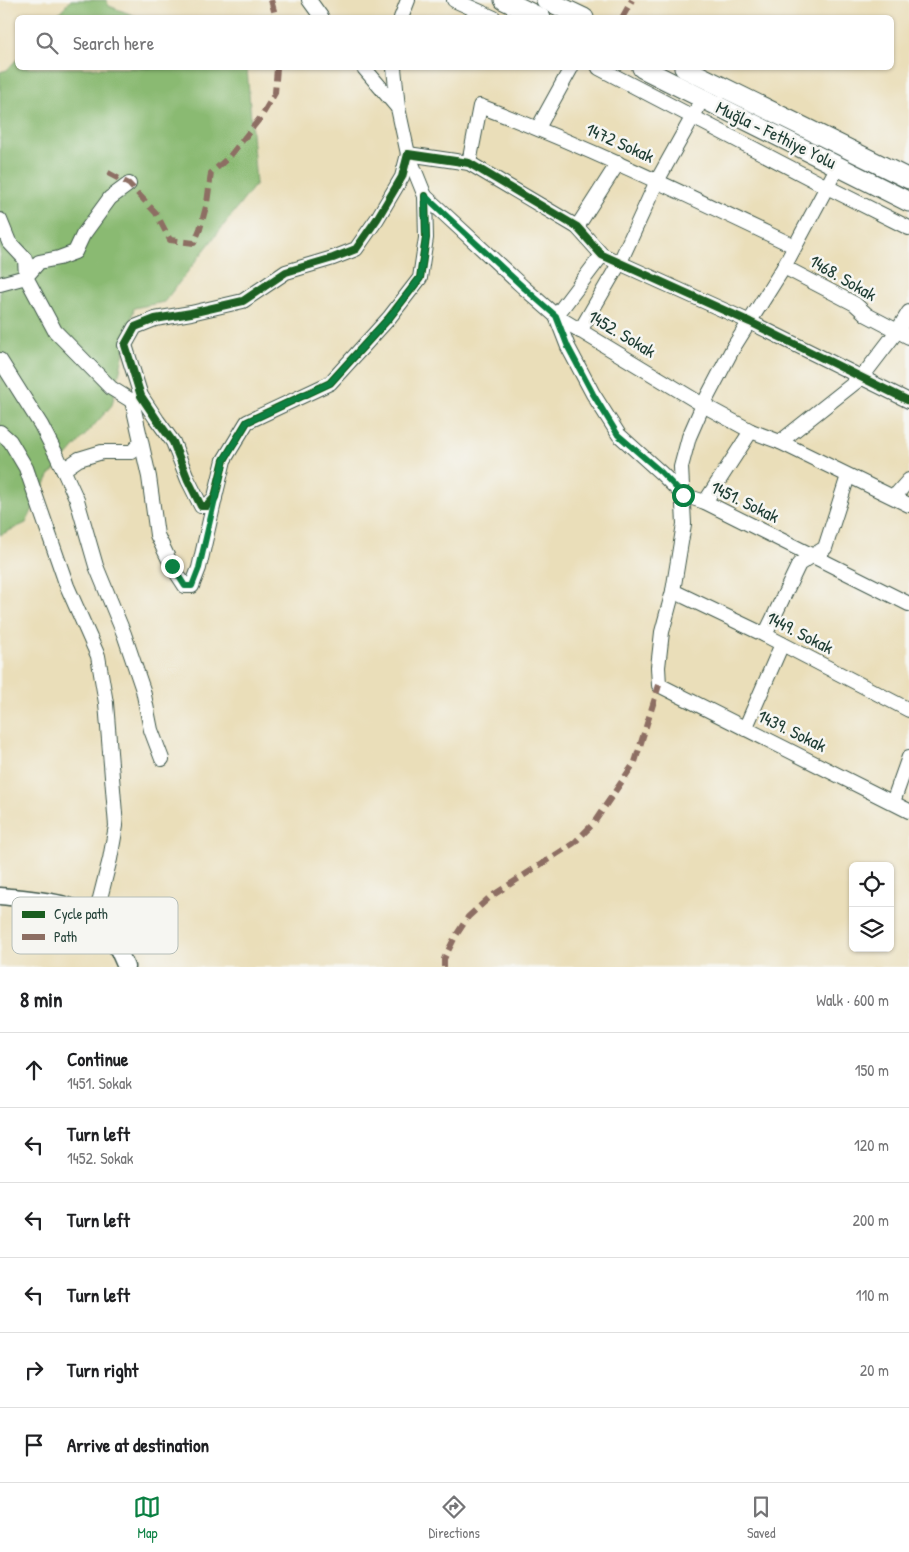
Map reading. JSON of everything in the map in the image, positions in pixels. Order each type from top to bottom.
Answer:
[{"type":"highway","points":[[504,0],[535,15]]},
{"type":"highway","points":[[546,0],[565,4],[580,15]]},
{"type":"highway","name":"Muğla - Fethiye Yolu","points":[[646,70],[909,202]]},
{"type":"highway","name":"Muğla - Fethiye Yolu","points":[[688,70],[909,179]]},
{"type":"main road","points":[[120,954],[126,967]]},
{"type":"street","points":[[309,0],[320,15]]},
{"type":"street","points":[[402,15],[408,0]]},
{"type":"street","points":[[454,0],[487,15]]},
{"type":"street","points":[[366,70],[398,108]]},
{"type":"street","name":"1452. Sokak","points":[[394,70],[398,108],[408,154],[425,196],[556,316],[703,405],[751,431],[780,442],[909,505]]},
{"type":"street","points":[[538,128],[570,70]]},
{"type":"street","points":[[602,70],[909,228]]},
{"type":"street","points":[[580,332],[620,262],[657,181],[703,98]]},
{"type":"street","name":"1472 Sokak","points":[[469,163],[480,106],[618,162],[794,246]]},
{"type":"street","points":[[425,196],[426,238],[420,278],[389,318],[330,383],[247,422],[224,460],[199,568],[192,586],[185,586],[172,566],[157,535],[141,442],[137,399],[125,345],[134,327],[155,319],[242,301],[286,272],[356,249],[377,219],[402,177],[408,154],[469,163],[577,227],[602,255],[750,322],[909,401]]},
{"type":"street","points":[[577,227],[618,162]]},
{"type":"street","points":[[673,592],[684,524],[681,467],[689,438],[703,405],[733,348],[784,266],[838,166]]},
{"type":"street","points":[[0,284],[26,277],[39,262],[75,252],[83,235],[110,198],[129,184]]},
{"type":"street","points":[[0,220],[9,242],[25,259],[26,277],[55,331],[111,388],[137,399],[157,420],[173,442],[201,506],[207,506],[215,497]]},
{"type":"street","points":[[556,316],[602,255]]},
{"type":"street","name":"1468. Sokak","points":[[784,266],[855,304],[867,315],[903,333]]},
{"type":"street","points":[[780,442],[862,377],[903,333],[909,312]]},
{"type":"street","name":"1451. Sokak","points":[[556,316],[568,347],[618,435],[661,472],[683,495],[705,502],[909,604]]},
{"type":"street","points":[[0,360],[40,425],[76,500],[96,566],[124,634],[143,690],[151,730],[162,759]]},
{"type":"street","points":[[705,502],[751,431]]},
{"type":"street","points":[[0,432],[10,441],[26,468],[67,586],[98,656],[106,703],[116,826],[100,897]]},
{"type":"street","points":[[63,470],[79,459],[102,452],[132,452],[141,442]]},
{"type":"street","points":[[765,635],[799,564],[825,548],[848,476]]},
{"type":"street","points":[[894,497],[909,480]]},
{"type":"street","name":"1449. Sokak","points":[[673,592],[765,635],[909,710]]},
{"type":"street","name":"1439. Sokak","points":[[673,592],[662,632],[658,667],[660,686],[909,810]]},
{"type":"street","points":[[745,729],[782,644]]},
{"type":"street","points":[[893,802],[909,757]]},
{"type":"green space","points":[[71,0],[106,0],[109,6],[133,15],[57,15]]},
{"type":"green space","points":[[15,61],[15,70],[247,70],[256,184],[164,302],[134,308],[112,405],[49,476],[26,523],[0,535],[0,72],[7,70]]},
{"type":"marked path","points":[[271,0],[275,15]]},
{"type":"marked path","points":[[624,15],[632,0]]},
{"type":"marked path","points":[[108,173],[129,184],[156,213],[170,240],[194,243],[207,203],[211,173],[230,156],[261,117],[275,93],[277,70]]},
{"type":"marked path","points":[[444,967],[444,959],[468,917],[490,897],[574,843],[593,824],[635,762],[659,685]]},
{"type":"cycle path","points":[[425,196],[426,238],[420,278],[389,318],[330,383],[247,422],[224,460],[215,497],[207,506],[201,506],[173,442],[141,396],[125,345],[135,327],[155,319],[243,301],[286,272],[356,249],[377,219],[402,177],[408,154],[469,163],[577,227],[602,255],[750,322],[909,401]]},
{"type":"route","points":[[172,566],[185,586],[192,586],[199,568],[224,460],[247,422],[330,383],[389,318],[420,278],[426,238],[425,196],[556,316],[568,347],[618,435],[661,472],[683,495]]}]
